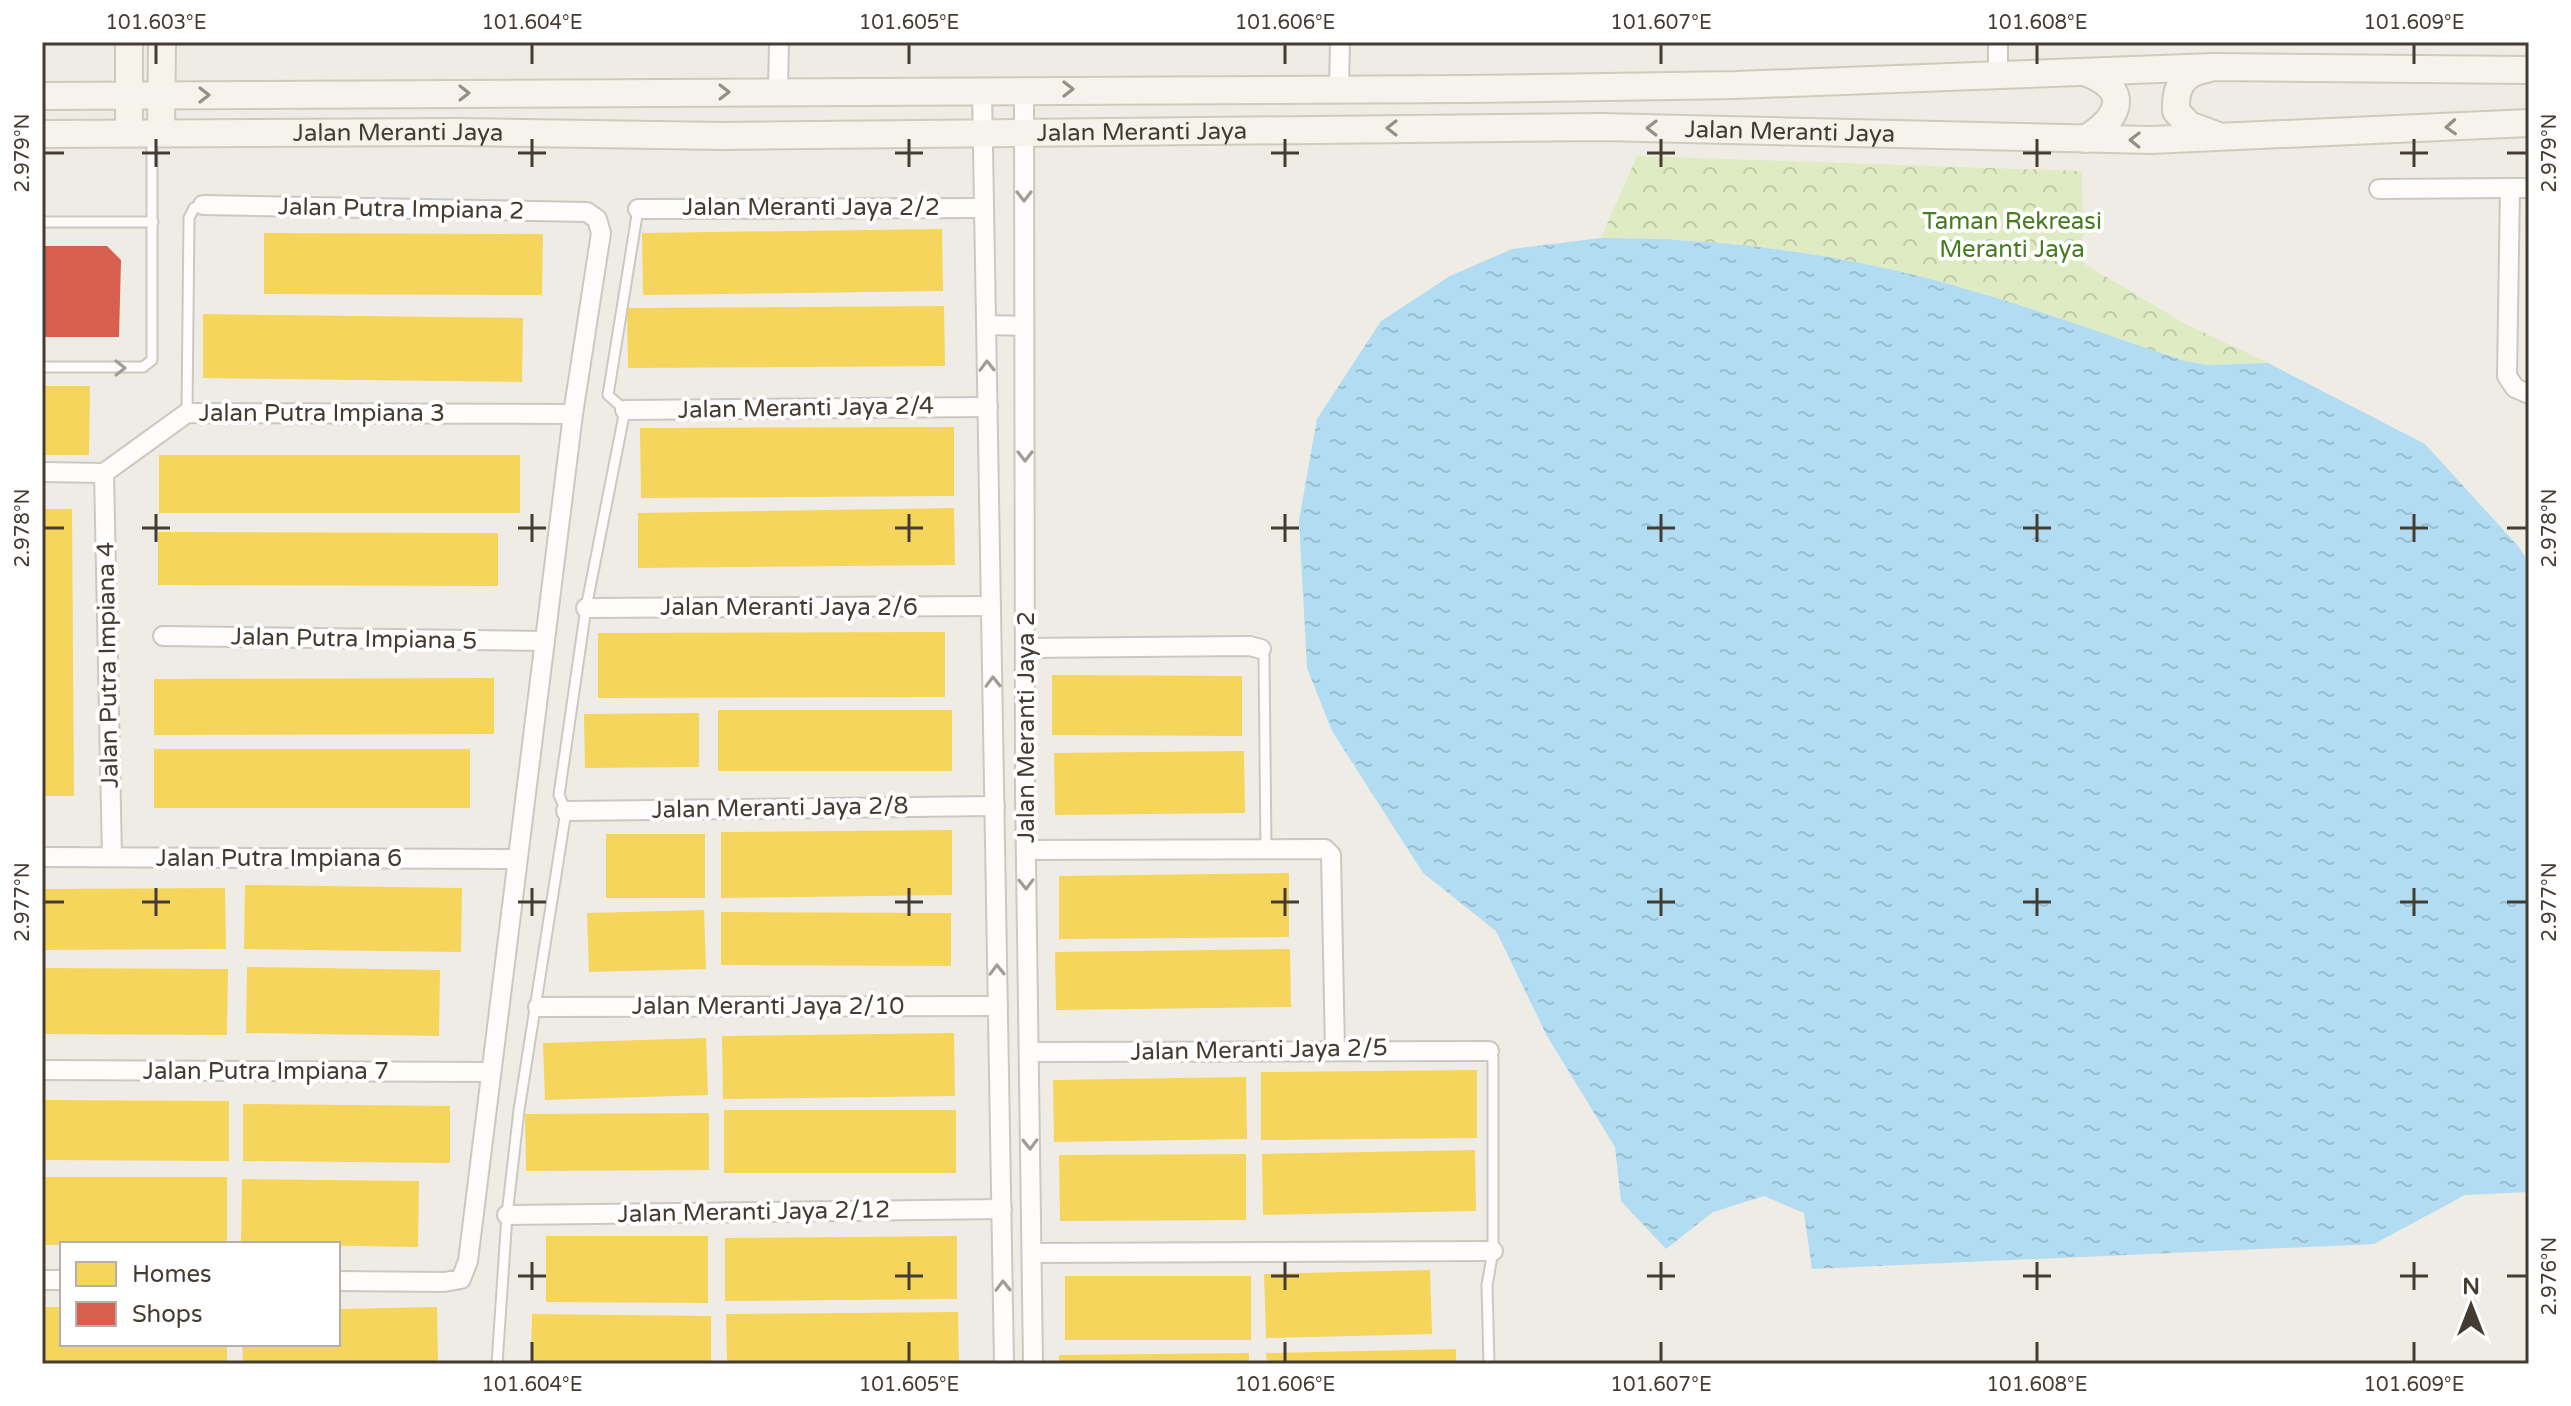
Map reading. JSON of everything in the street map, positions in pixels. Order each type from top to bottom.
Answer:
[{"type":"street","points":[[129,42],[147,96]]},
{"type":"street","points":[[147,133],[147,96],[162,42]]},
{"type":"street","points":[[778,91],[779,42]]},
{"type":"street","points":[[1339,87],[1340,42]]},
{"type":"street","points":[[1998,42],[1998,73]]},
{"type":"street","points":[[2214,67],[2193,71],[2182,81],[2175,93],[2176,111],[2189,125],[2223,138]]},
{"type":"street","name":"Jalan Meranti Jaya","points":[[42,96],[1736,85],[2214,67],[2529,70]]},
{"type":"street","points":[[2081,71],[2103,78],[2116,93],[2116,105],[2105,127],[2085,139]]},
{"type":"street","name":"Jalan Meranti Jaya 2","points":[[982,90],[1004,1364]]},
{"type":"street","name":"Jalan Meranti Jaya 2","points":[[1024,90],[1025,711],[1033,1364]]},
{"type":"street","name":"Jalan Meranti Jaya","points":[[42,134],[983,134],[1601,127],[2085,139],[2223,138],[2529,123]]},
{"type":"street","points":[[2379,189],[2520,188],[2507,376],[2522,391]]},
{"type":"street","name":"Jalan Putra Impiana 2","points":[[203,205],[587,212],[597,219],[601,233],[573,414]]},
{"type":"street","name":"Jalan Meranti Jaya 2/2","points":[[638,209],[984,208]]},
{"type":"street","points":[[986,325],[1024,326]]},
{"type":"street","name":"Jalan Meranti Jaya 2/4","points":[[625,410],[988,407]]},
{"type":"street","name":"Jalan Putra Impiana 3","points":[[104,473],[187,413],[573,414]]},
{"type":"street","points":[[340,1281],[461,1279],[468,1261],[573,414]]},
{"type":"street","points":[[42,472],[104,473]]},
{"type":"street","name":"Jalan Putra Impiana 4","points":[[104,473],[112,857]]},
{"type":"street","name":"Jalan Meranti Jaya 2/6","points":[[586,608],[991,606]]},
{"type":"street","name":"Jalan Putra Impiana 5","points":[[163,636],[545,641]]},
{"type":"street","points":[[1025,648],[1250,646],[1261,649]]},
{"type":"street","points":[[993,711],[1025,711]]},
{"type":"street","name":"Jalan Meranti Jaya 2/8","points":[[566,811],[995,806]]},
{"type":"street","points":[[1026,850],[1325,849],[1331,855],[1335,1050]]},
{"type":"street","name":"Jalan Putra Impiana 6","points":[[42,857],[516,859]]},
{"type":"street","name":"Jalan Meranti Jaya 2/10","points":[[538,1007],[998,1006]]},
{"type":"street","name":"Jalan Meranti Jaya 2/5","points":[[1029,1052],[1489,1051]]},
{"type":"street","name":"Jalan Putra Impiana 7","points":[[42,1070],[490,1072]]},
{"type":"street","points":[[1000,1106],[1030,1106]]},
{"type":"street","name":"Jalan Meranti Jaya 2/12","points":[[507,1215],[1002,1209]]},
{"type":"street","points":[[1032,1253],[1493,1251]]},
{"type":"lane","points":[[42,367],[148,365],[152,360],[153,222],[147,133]]},
{"type":"lane","points":[[187,413],[189,218],[194,208],[203,205]]},
{"type":"lane","points":[[497,1364],[507,1215],[530,1030],[538,1007],[566,811],[559,795],[586,608],[625,410],[608,395],[638,209]]},
{"type":"lane","points":[[42,222],[153,222]]},
{"type":"lane","points":[[1261,649],[1264,657],[1266,850]]},
{"type":"lane","points":[[1489,1051],[1493,1058],[1493,1251],[1487,1285],[1489,1364]]},
{"type":"green space","name":"Taman Rekreasi Meranti Jaya","points":[[1637,156],[2082,171],[2083,263],[2184,323],[2268,363],[2208,365],[2185,361],[1966,289],[1831,257],[1693,241],[1601,238]]},
{"type":"water","points":[[1601,238],[1693,241],[1831,257],[1966,289],[2185,361],[2208,365],[2268,363],[2425,444],[2518,546],[2529,563],[2529,1192],[2465,1195],[2374,1244],[1812,1269],[1804,1213],[1764,1196],[1713,1212],[1666,1249],[1621,1201],[1615,1147],[1547,1036],[1496,931],[1423,873],[1332,731],[1307,668],[1299,520],[1317,419],[1381,321],[1450,276],[1512,249]]},
{"type":"building: Homes","points":[[942,229],[943,291],[643,295],[642,233]]},
{"type":"building: Homes","points":[[264,233],[543,234],[542,295],[264,294]]},
{"type":"building: Homes","points":[[944,306],[945,366],[628,368],[627,308]]},
{"type":"building: Homes","points":[[203,314],[523,318],[522,382],[203,378]]},
{"type":"building: Homes","points":[[42,386],[90,386],[89,455],[42,455]]},
{"type":"building: Homes","points":[[954,427],[954,496],[641,498],[640,428]]},
{"type":"building: Homes","points":[[159,455],[520,455],[520,513],[159,513]]},
{"type":"building: Homes","points":[[954,508],[955,565],[638,568],[638,513]]},
{"type":"building: Homes","points":[[42,509],[72,509],[74,796],[42,796]]},
{"type":"building: Homes","points":[[158,532],[498,533],[498,586],[158,585]]},
{"type":"building: Homes","points":[[945,632],[945,697],[598,698],[598,633]]},
{"type":"building: Homes","points":[[1052,675],[1242,676],[1242,736],[1052,735]]},
{"type":"building: Homes","points":[[494,678],[494,734],[154,735],[154,679]]},
{"type":"building: Homes","points":[[718,710],[952,710],[952,771],[718,771]]},
{"type":"building: Homes","points":[[699,713],[699,767],[585,768],[584,714]]},
{"type":"building: Homes","points":[[154,749],[470,749],[470,808],[154,808]]},
{"type":"building: Homes","points":[[1244,751],[1245,813],[1055,815],[1054,753]]},
{"type":"building: Homes","points":[[952,830],[952,895],[721,898],[721,832]]},
{"type":"building: Homes","points":[[606,834],[705,834],[705,898],[606,898]]},
{"type":"building: Homes","points":[[1289,873],[1289,937],[1059,939],[1059,876]]},
{"type":"building: Homes","points":[[245,885],[462,888],[461,952],[244,949]]},
{"type":"building: Homes","points":[[225,888],[226,949],[42,950],[42,889]]},
{"type":"building: Homes","points":[[704,910],[706,969],[589,972],[587,913]]},
{"type":"building: Homes","points":[[721,912],[951,913],[951,966],[721,965]]},
{"type":"building: Homes","points":[[1290,949],[1291,1007],[1056,1010],[1055,952]]},
{"type":"building: Homes","points":[[247,967],[440,970],[439,1036],[246,1033]]},
{"type":"building: Homes","points":[[42,968],[228,969],[227,1035],[42,1034]]},
{"type":"building: Homes","points":[[954,1033],[955,1096],[723,1099],[722,1036]]},
{"type":"building: Homes","points":[[706,1038],[708,1095],[545,1100],[543,1043]]},
{"type":"building: Homes","points":[[1477,1070],[1477,1138],[1261,1140],[1261,1072]]},
{"type":"building: Homes","points":[[1246,1077],[1247,1139],[1054,1142],[1053,1080]]},
{"type":"building: Homes","points":[[42,1100],[229,1101],[229,1161],[42,1160]]},
{"type":"building: Homes","points":[[243,1104],[450,1106],[450,1163],[243,1161]]},
{"type":"building: Homes","points":[[724,1110],[956,1110],[956,1173],[724,1173]]},
{"type":"building: Homes","points":[[709,1113],[709,1170],[526,1171],[525,1114]]},
{"type":"building: Homes","points":[[1475,1150],[1476,1211],[1263,1215],[1262,1154]]},
{"type":"building: Homes","points":[[1246,1154],[1246,1220],[1060,1221],[1059,1155]]},
{"type":"building: Homes","points":[[42,1177],[227,1177],[227,1242],[60,1242],[60,1245],[42,1245]]},
{"type":"building: Homes","points":[[242,1179],[419,1181],[418,1247],[340,1246],[340,1242],[241,1242]]},
{"type":"building: Homes","points":[[546,1236],[708,1236],[708,1303],[546,1302]]},
{"type":"building: Homes","points":[[957,1236],[957,1299],[725,1301],[725,1238]]},
{"type":"building: Homes","points":[[1430,1270],[1432,1334],[1266,1338],[1264,1274]]},
{"type":"building: Homes","points":[[1065,1276],[1251,1276],[1251,1340],[1065,1340]]},
{"type":"building: Homes","points":[[42,1307],[60,1307],[60,1346],[227,1346],[227,1364],[42,1364]]},
{"type":"building: Homes","points":[[437,1307],[438,1364],[243,1364],[242,1346],[340,1346],[340,1309]]},
{"type":"building: Homes","points":[[958,1312],[959,1364],[727,1364],[726,1314]]},
{"type":"building: Homes","points":[[532,1314],[711,1316],[711,1364],[531,1364]]},
{"type":"building: Homes","points":[[1456,1349],[1456,1364],[1267,1364],[1266,1353]]},
{"type":"building: Homes","points":[[1249,1353],[1249,1364],[1059,1364],[1059,1355]]},
{"type":"building: Shops","points":[[42,246],[107,246],[121,260],[119,337],[42,337]]}]
